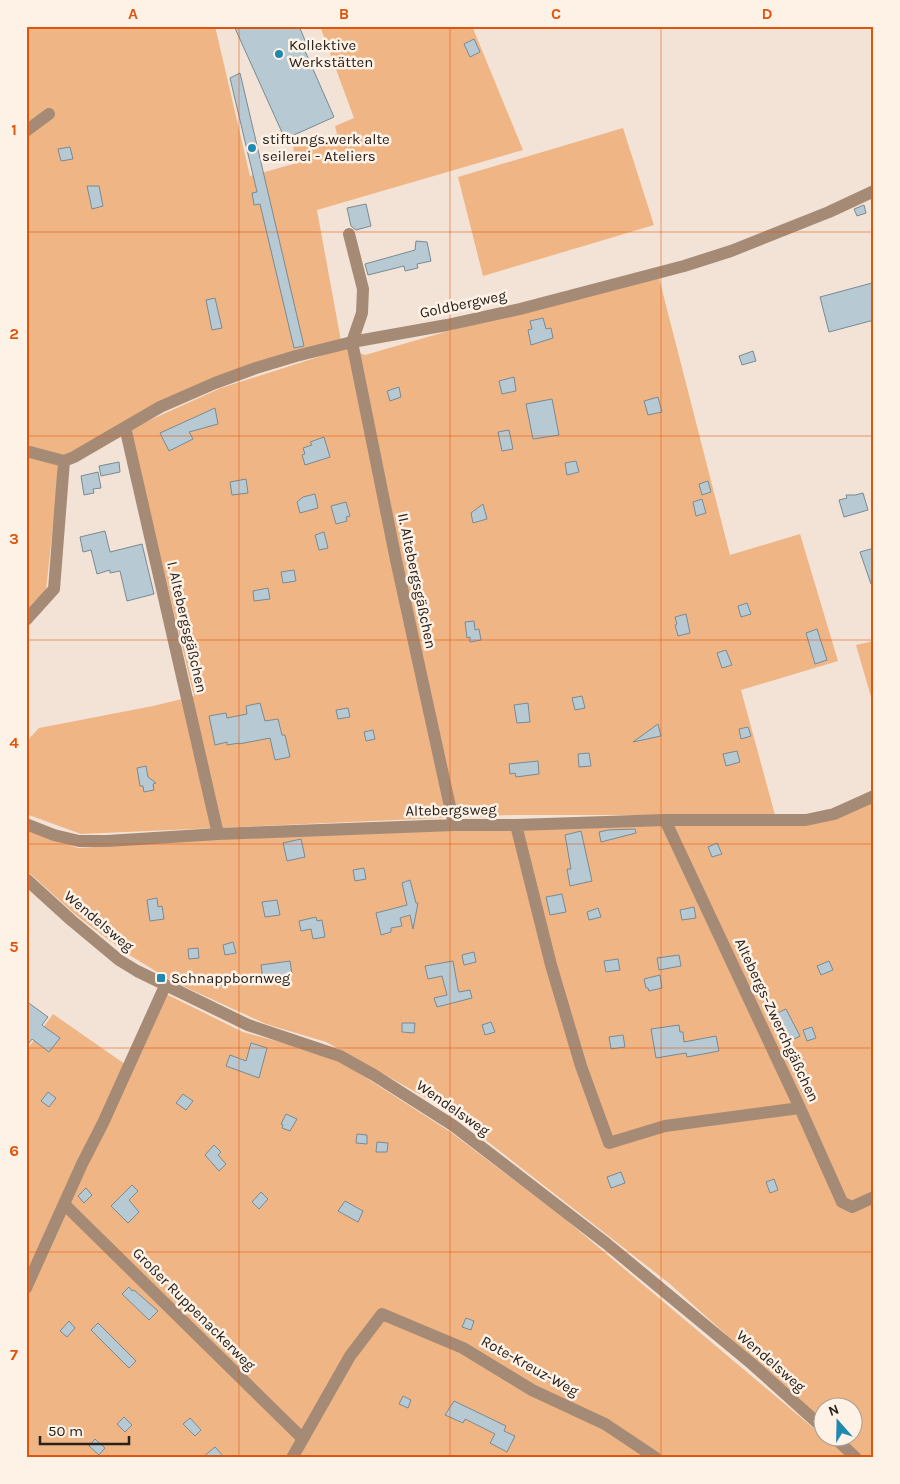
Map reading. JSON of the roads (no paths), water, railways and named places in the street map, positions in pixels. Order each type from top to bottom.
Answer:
[{"type":"street","points":[[26,131],[50,114]]},
{"type":"street","name":"Goldbergweg","points":[[64,461],[160,407],[215,383],[256,368],[352,342],[511,311],[684,266],[731,251],[830,212],[874,191]]},
{"type":"street","points":[[349,234],[364,289],[362,313],[352,342]]},
{"type":"street","name":"II. Altebergsgäßchen","points":[[352,342],[394,551],[454,825]]},
{"type":"street","name":"I. Altebergsgäßchen","points":[[125,427],[218,834]]},
{"type":"street","points":[[26,451],[64,461],[54,589],[26,620]]},
{"type":"street","name":"Altebergsweg","points":[[26,824],[54,835],[79,841],[107,841],[218,834],[454,825],[665,820],[806,820],[834,814],[874,796]]},
{"type":"street","name":"Altebergs-Zwerchgäßchen","points":[[665,820],[842,1202],[852,1207],[874,1198]]},
{"type":"street","points":[[516,825],[550,965],[581,1066],[609,1143],[664,1126],[800,1108]]},
{"type":"street","name":"Wendelsweg","points":[[26,879],[119,960],[165,986],[248,1025],[340,1056],[374,1074],[454,1126],[607,1244],[752,1364],[812,1418]]},
{"type":"street","points":[[26,1288],[165,986]]},
{"type":"street","name":"Großer Ruppenackerweg","points":[[64,1204],[302,1438]]},
{"type":"street","name":"Rote-Kreuz-Weg","points":[[302,1438],[350,1356],[382,1314],[463,1348],[532,1390],[605,1424],[656,1458]]},
{"type":"street","points":[[292,1458],[302,1438]]},
{"type":"street","points":[[843,1446],[856,1458]]},
{"type":"place","name":"Kollektive Werkstätten","points":[[279,54]]},
{"type":"place","name":"stiftungs.werk alte seilerei - Ateliers","points":[[252,148]]},
{"type":"place","name":"Schnappbornweg","points":[[161,978]]}]
